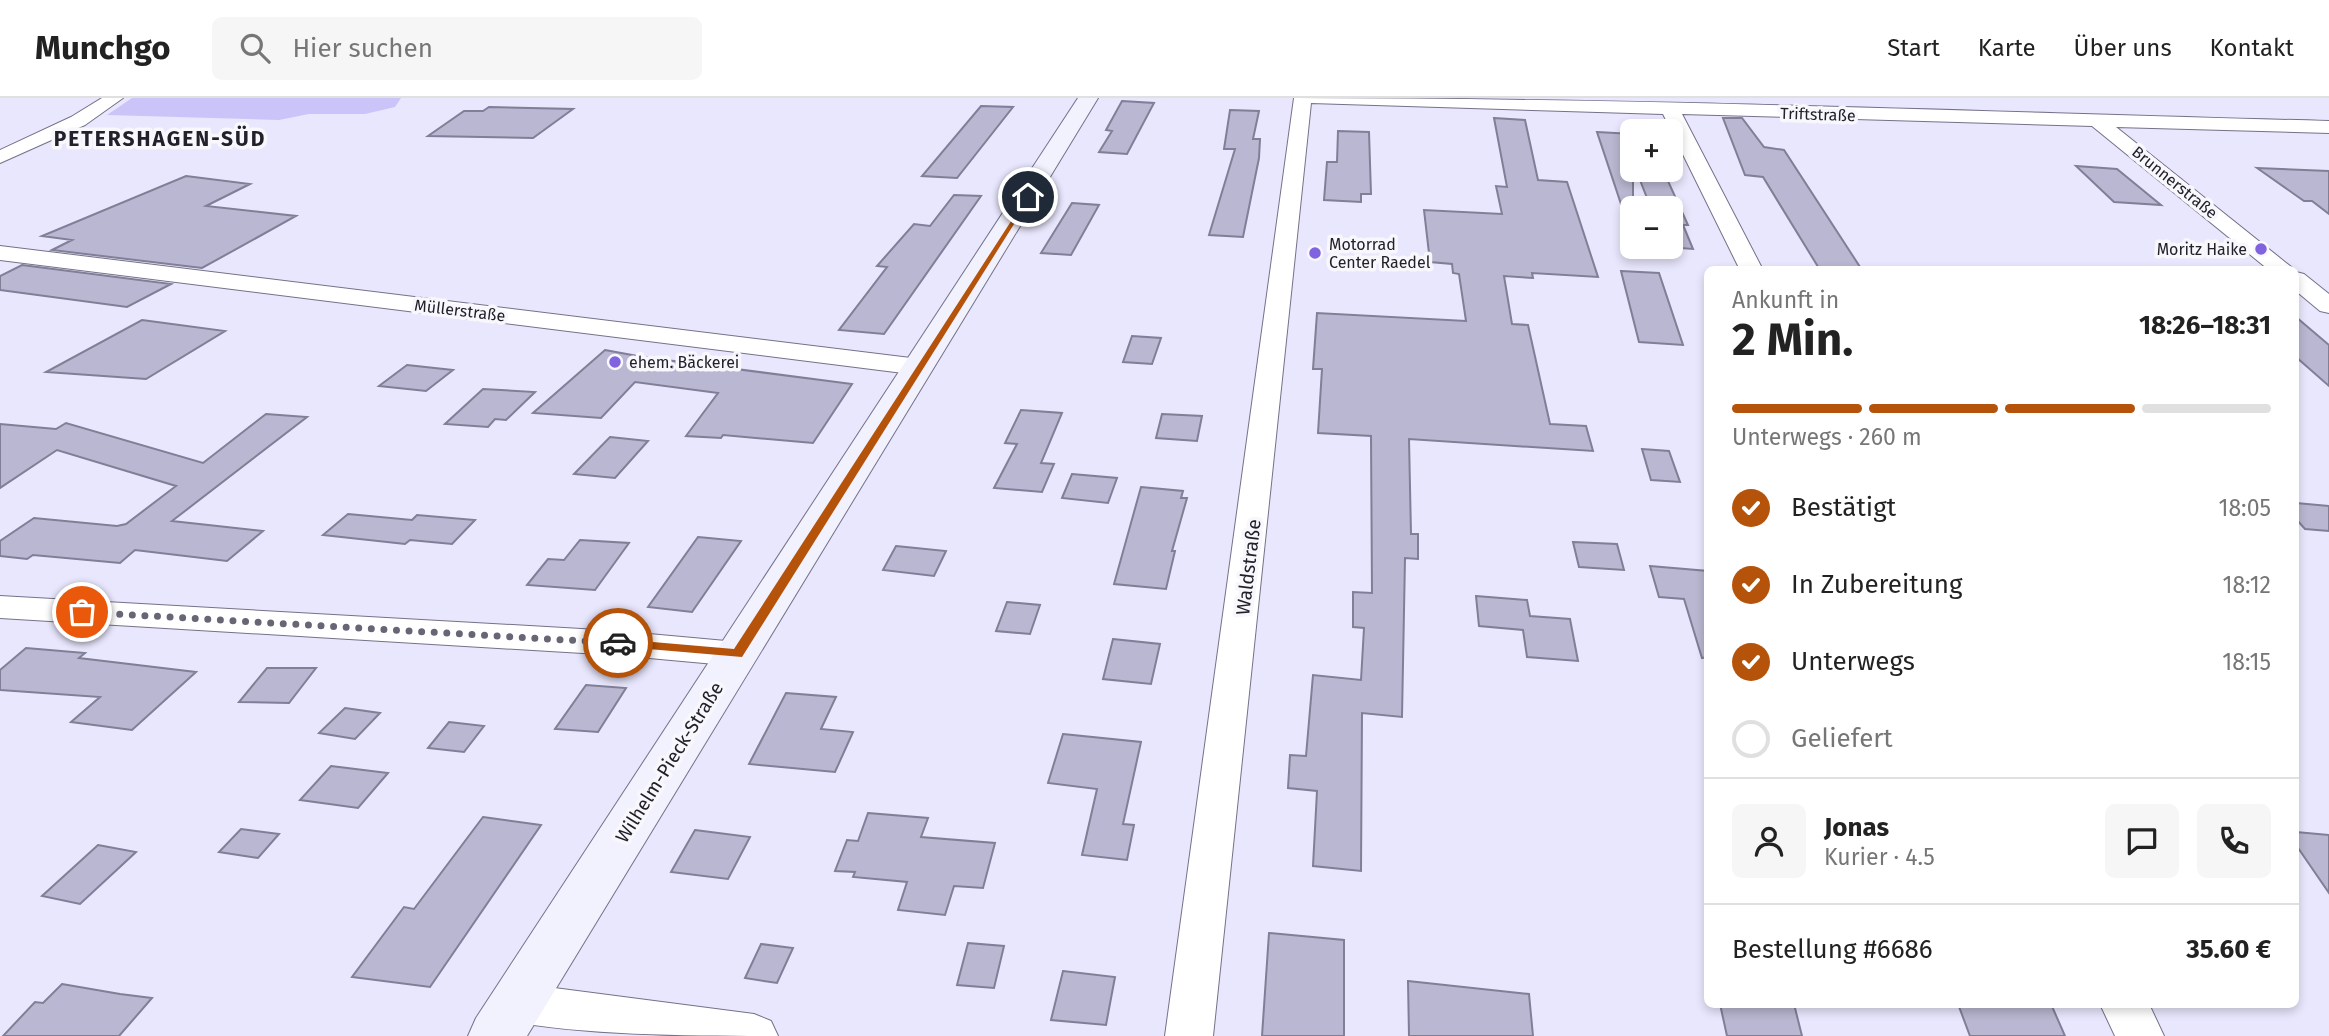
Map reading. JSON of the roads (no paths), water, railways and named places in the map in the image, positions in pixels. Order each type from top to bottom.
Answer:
[{"type":"street","points":[[0,157],[78,121],[114,98]]},
{"type":"street","name":"Wilhelm-Pieck-Straße","points":[[506,1020],[1088,98]]},
{"type":"street","name":"Triftstraße","points":[[1305,98],[1671,111],[2329,127]]},
{"type":"street","name":"Waldstraße","points":[[1189,1036],[1305,98]]},
{"type":"street","name":"Brunnerstraße","points":[[2071,103],[2099,122],[2279,266]]},
{"type":"street","points":[[1671,111],[1750,266]]},
{"type":"street","name":"Müllerstraße","points":[[0,253],[919,367]]},
{"type":"street","points":[[2299,281],[2329,306]]},
{"type":"street","points":[[0,607],[588,641],[737,654]]},
{"type":"street","points":[[2126,1008],[2140,1036]]},
{"type":"street","points":[[506,1020],[754,1036]]},
{"type":"place","name":"Moritz Haike","points":[[2261,249]]},
{"type":"place","name":"Motorrad Center Raedel","points":[[1315,253]]},
{"type":"place","name":"ehem. Bäckerei","points":[[615,362]]},
{"type":"district","name":"PETERSHAGEN-SÜD","points":[[160,139]]}]
